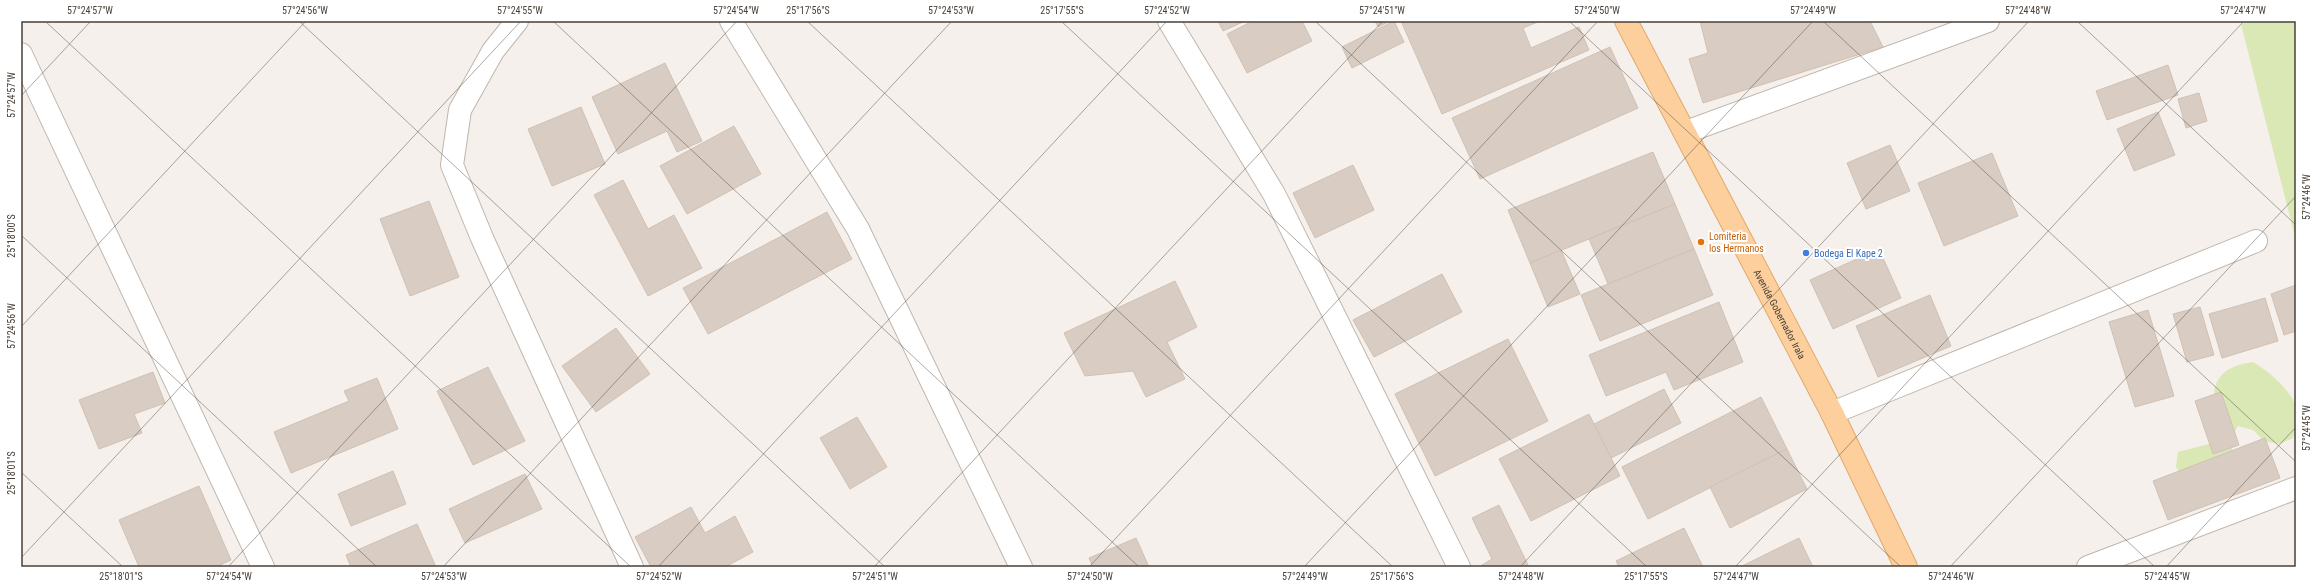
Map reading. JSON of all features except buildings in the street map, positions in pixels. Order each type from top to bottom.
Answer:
[{"type":"main road","name":"Avenida Gobernador Irala","points":[[1626,21],[1686,132],[1832,413],[1906,567]]},
{"type":"street","points":[[517,21],[493,51],[460,110],[452,165],[482,238],[632,567]]},
{"type":"street","points":[[731,21],[858,229],[1021,567]]},
{"type":"street","points":[[1169,21],[1274,194],[1458,567]]},
{"type":"street","points":[[1686,132],[1988,21]]},
{"type":"street","points":[[21,54],[263,567]]},
{"type":"street","points":[[1832,413],[2256,241]]},
{"type":"street","points":[[2088,567],[2296,488]]},
{"type":"green space","points":[[2253,21],[2296,21],[2296,241],[2241,24]]},
{"type":"green space","points":[[2253,362],[2278,381],[2293,401],[2297,414],[2293,438],[2279,444],[2264,441],[2253,430],[2238,426],[2231,439],[2233,455],[2184,479],[2176,467],[2178,452],[2209,444],[2217,431],[2214,394],[2220,377],[2228,370],[2238,365]]},
{"type":"place","name":"Lomiteria los Hermanos","points":[[1701,242]]},
{"type":"place","name":"Bodega El Kape 2","points":[[1806,253]]}]
